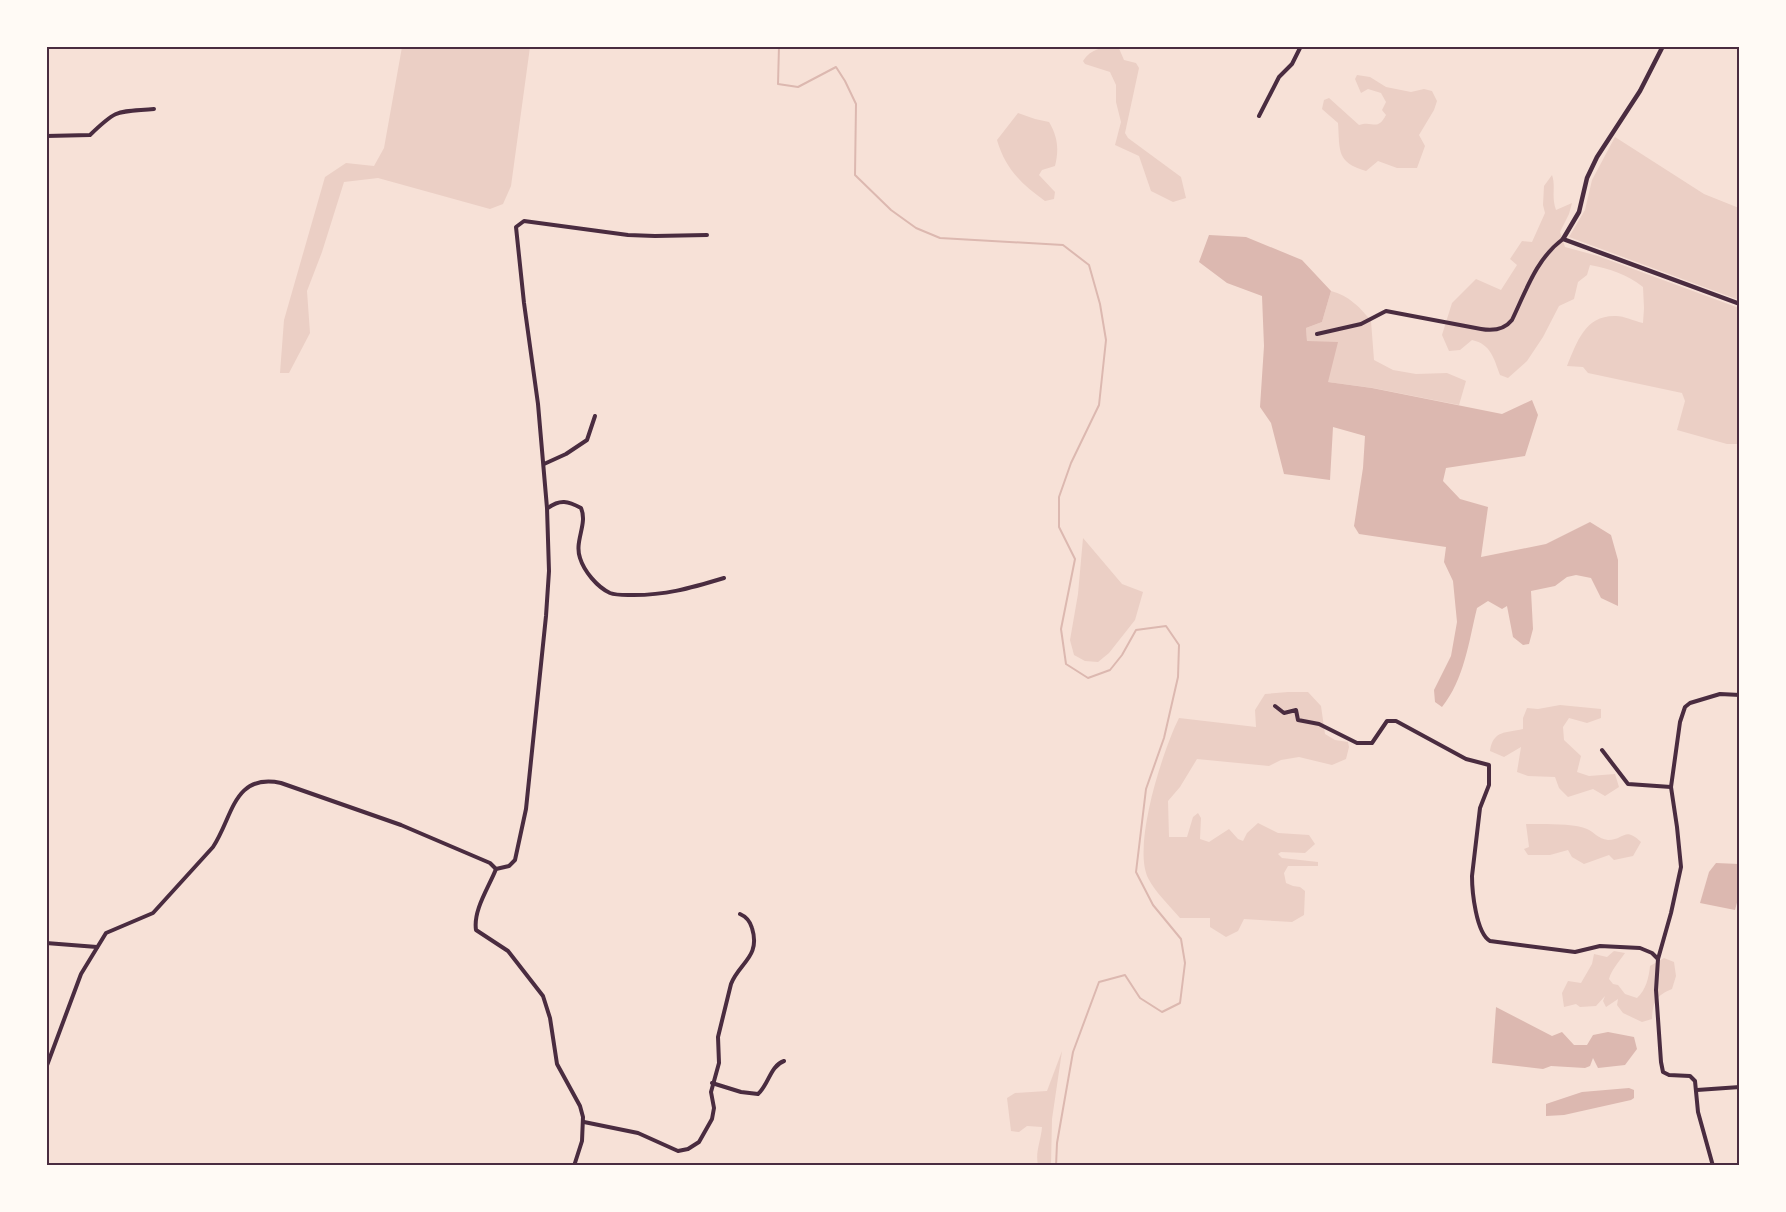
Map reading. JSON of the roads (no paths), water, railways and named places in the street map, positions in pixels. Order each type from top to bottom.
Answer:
[{"type":"street","points":[[1259,116],[1279,77],[1292,64],[1300,46]]},
{"type":"street","points":[[1317,334],[1361,324],[1386,311],[1480,329],[1491,330],[1506,326],[1512,320],[1540,262],[1563,239],[1579,212],[1587,178],[1597,158],[1640,92],[1663,46]]},
{"type":"street","points":[[46,136],[90,135],[105,120],[122,111],[154,110]]},
{"type":"street","points":[[46,1068],[81,974],[106,933],[153,913],[213,847],[237,798],[247,787],[266,780],[281,783],[422,833],[490,863],[496,868],[509,866],[515,860],[526,809],[548,588],[547,508],[538,404],[516,227],[524,221],[637,235],[706,235]]},
{"type":"street","points":[[1563,239],[1740,304]]},
{"type":"street","points":[[543,465],[566,454],[586,440],[595,416]]},
{"type":"street","points":[[547,508],[557,501],[581,508],[584,516],[578,546],[580,559],[593,580],[610,593],[643,596],[677,593],[724,578]]},
{"type":"street","points":[[1713,1166],[1698,1112],[1695,1081],[1690,1076],[1669,1075],[1664,1072],[1661,1062],[1656,998],[1658,958],[1681,867],[1671,787],[1680,722],[1685,707],[1694,702],[1720,694],[1740,695]]},
{"type":"street","points":[[1275,706],[1284,713],[1296,710],[1298,720],[1320,724],[1361,744],[1372,743],[1387,721],[1396,721],[1466,759],[1489,765],[1489,784],[1480,808],[1472,876],[1480,930],[1484,938],[1575,952],[1600,946],[1640,948],[1658,958]]},
{"type":"street","points":[[1602,750],[1628,784],[1671,787]]},
{"type":"street","points":[[496,868],[477,914],[476,930],[508,951],[543,996],[553,1034],[557,1064],[580,1106],[584,1122],[582,1141],[574,1166]]},
{"type":"street","points":[[584,1122],[638,1133],[678,1151],[688,1149],[703,1137],[712,1119],[712,1083],[719,1063],[718,1037],[731,984],[734,976],[749,958],[754,943],[751,924],[746,917],[740,914]]},
{"type":"street","points":[[46,943],[97,947]]},
{"type":"street","points":[[712,1083],[750,1095],[758,1094],[776,1065],[784,1061]]},
{"type":"street","points":[[1696,1090],[1740,1088]]},
{"type":"waterway","points":[[779,46],[778,84],[798,87],[836,67],[856,104],[855,175],[891,210],[916,228],[940,238],[1063,245],[1089,265],[1100,304],[1106,340],[1099,405],[1071,463],[1059,497],[1059,527],[1075,559],[1061,629],[1066,664],[1088,678],[1110,670],[1122,655],[1136,630],[1166,626],[1179,645],[1178,677],[1164,738],[1146,789],[1136,872],[1153,905],[1181,939],[1185,963],[1180,1003],[1162,1012],[1140,998],[1125,975],[1099,982],[1073,1052],[1057,1143],[1056,1166]]}]
